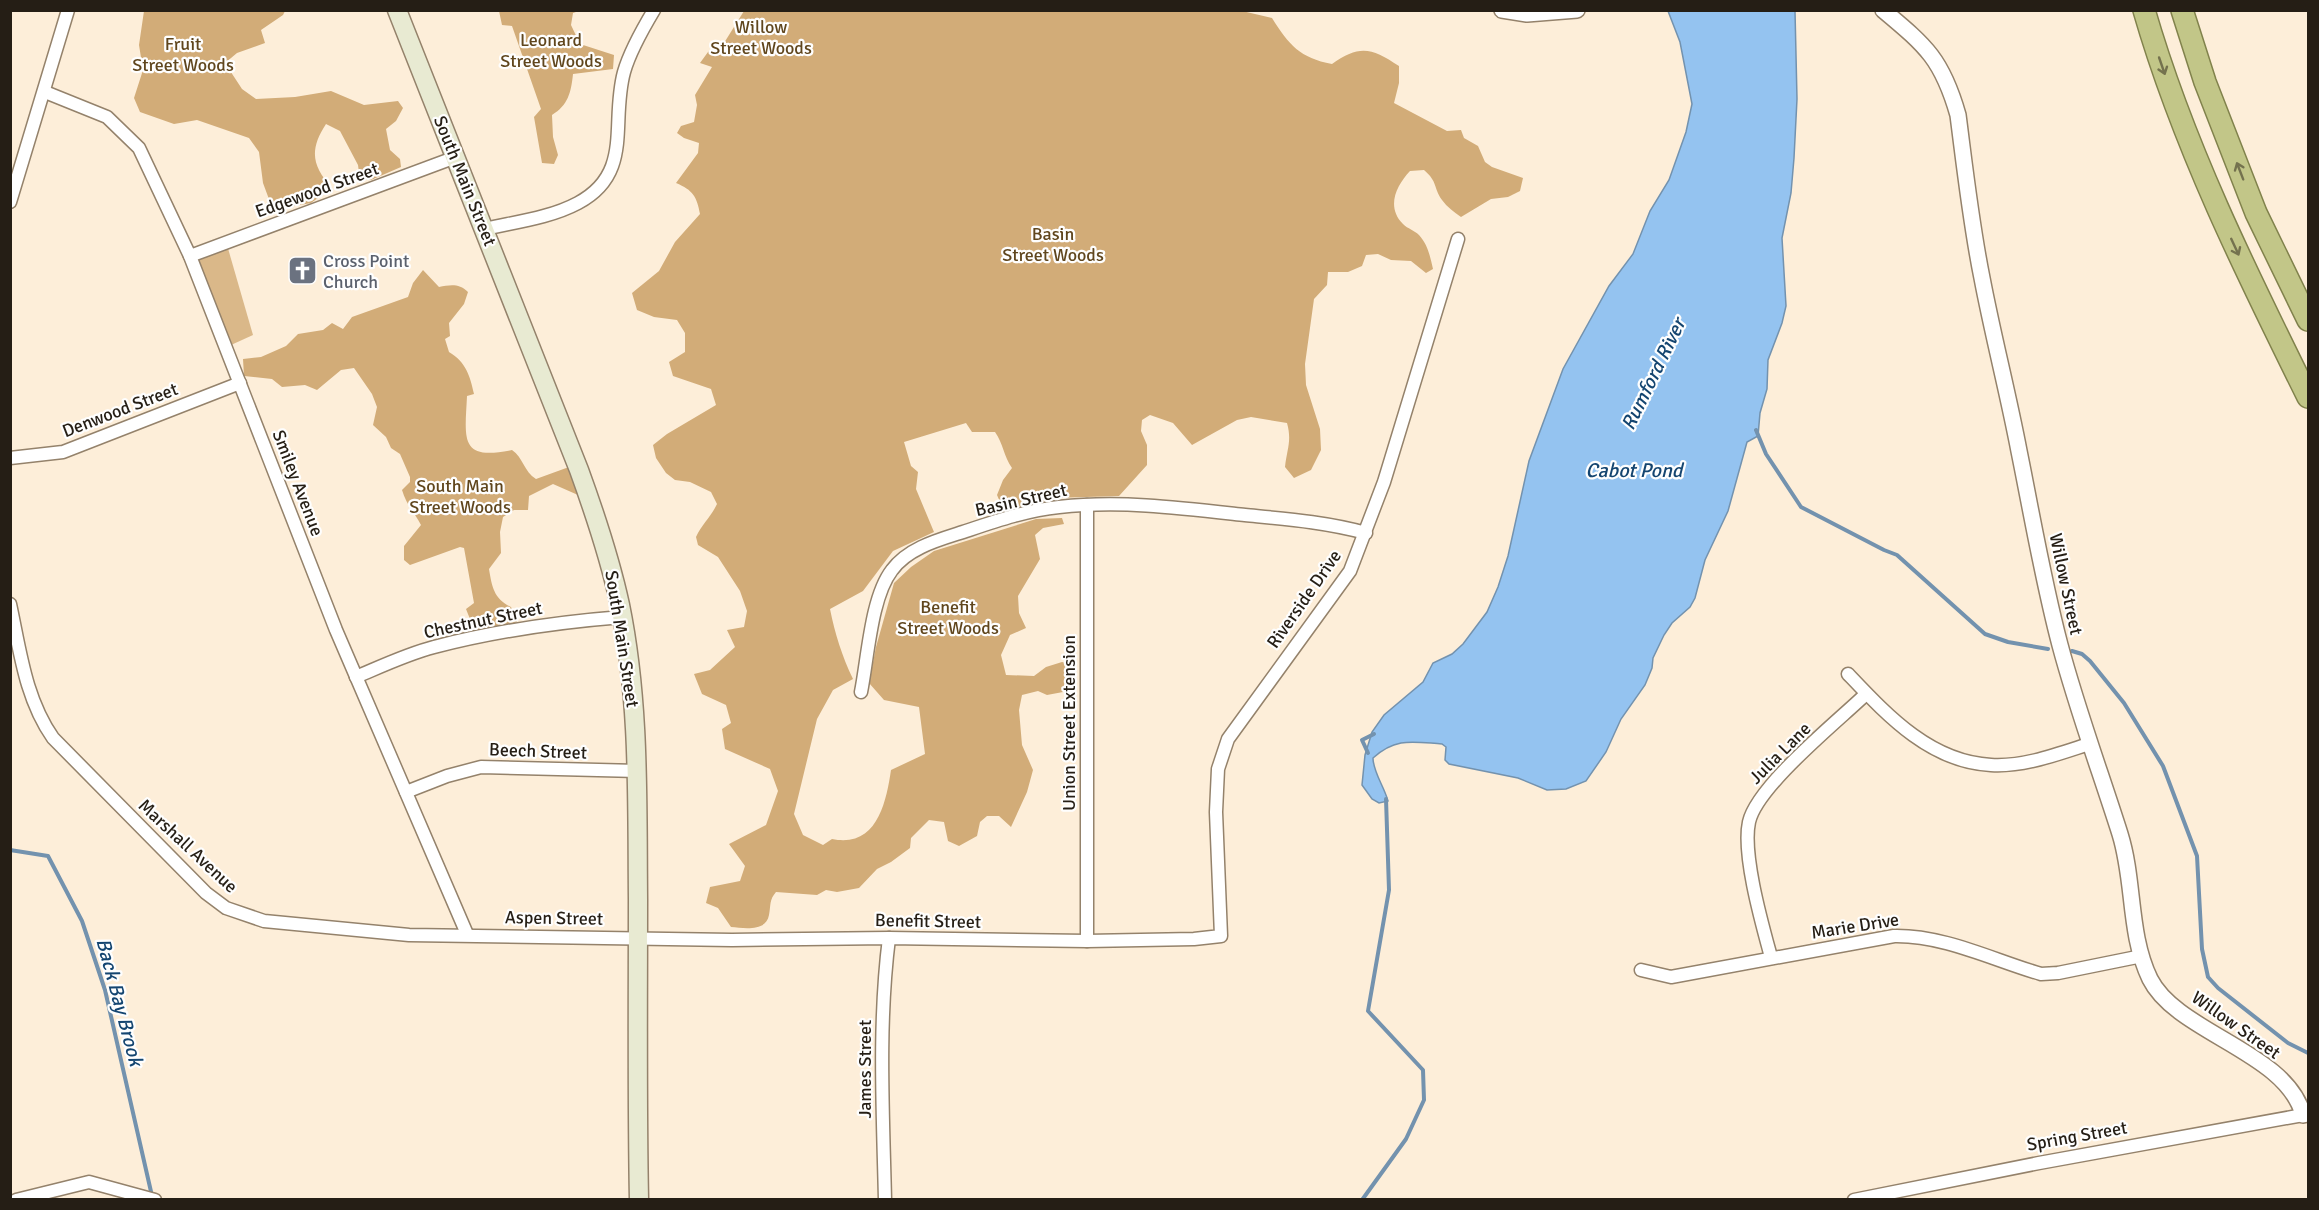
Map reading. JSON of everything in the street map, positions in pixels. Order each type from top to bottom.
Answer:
[{"type":"highway","points":[[2144,10],[2189,140],[2215,203],[2308,397]]},
{"type":"highway","points":[[2182,10],[2205,82],[2256,213],[2308,320]]},
{"type":"main road","name":"South Main Street","points":[[397,10],[587,491],[605,547],[622,617],[636,729],[638,771],[639,938],[636,1036],[639,1200]]},
{"type":"street","points":[[10,202],[68,10]]},
{"type":"street","points":[[485,229],[556,213],[586,199],[605,183],[616,153],[624,73],[634,46],[654,10]]},
{"type":"street","points":[[1502,10],[1527,14],[1576,10]]},
{"type":"street","name":"Willow Street","points":[[1884,11],[1929,51],[1940,67],[1958,115],[1980,270],[2059,643],[2089,744],[2124,845],[2135,934],[2150,979],[2158,992],[2188,1017],[2234,1045],[2288,1086],[2297,1096],[2306,1115]]},
{"type":"street","name":"Smiley Avenue","points":[[45,92],[107,117],[139,148],[190,256],[356,677],[467,934]]},
{"type":"street","name":"Edgewood Street","points":[[190,256],[456,158]]},
{"type":"street","name":"Riverside Drive","points":[[1217,937],[1221,936],[1216,812],[1218,769],[1228,739],[1350,571],[1384,482],[1458,239]]},
{"type":"street","name":"Denwood Street","points":[[10,458],[63,452],[240,382]]},
{"type":"street","name":"Basin Street","points":[[861,692],[882,585],[904,556],[942,539],[1028,513],[1057,507],[1087,505],[1155,506],[1297,519],[1366,533]]},
{"type":"street","name":"Union Street Extension","points":[[1087,505],[1087,941]]},
{"type":"street","name":"Marshall Avenue","points":[[10,604],[29,692],[42,723],[53,738],[206,893],[226,908],[264,921],[298,925],[410,935],[467,934]]},
{"type":"street","name":"Chestnut Street","points":[[356,677],[397,659],[433,647],[574,621],[622,617]]},
{"type":"street","points":[[1848,674],[1866,694],[1920,742],[1954,759],[1991,765],[2029,761],[2089,744]]},
{"type":"street","name":"Julia Lane","points":[[1771,957],[1755,895],[1749,822],[1756,803],[1782,773],[1866,694]]},
{"type":"street","name":"Beech Street","points":[[406,792],[447,776],[481,767],[638,771]]},
{"type":"street","name":"Aspen Street","points":[[467,934],[639,938]]},
{"type":"street","name":"Marie Drive","points":[[1641,970],[1671,976],[1894,936],[1914,936],[1933,940],[2041,974],[2058,973],[2142,956]]},
{"type":"street","name":"Benefit Street","points":[[639,938],[1087,941],[1217,937]]},
{"type":"street","name":"James Street","points":[[885,1200],[881,1036],[884,977],[889,938]]},
{"type":"street","name":"Spring Street","points":[[1854,1200],[2049,1161],[2306,1115]]},
{"type":"street","points":[[16,1200],[89,1182],[149,1198]]},
{"type":"shaded area","points":[[227,245],[253,335],[231,345],[228,344],[197,265],[198,258]]},
{"type":"green space","name":"Basin Street Woods","points":[[1238,10],[1272,18],[1296,49],[1312,58],[1332,64],[1350,53],[1366,51],[1381,55],[1399,66],[1399,83],[1394,103],[1447,131],[1461,130],[1464,138],[1478,146],[1485,162],[1492,167],[1523,178],[1520,191],[1508,197],[1491,199],[1461,217],[1444,203],[1433,181],[1424,170],[1410,171],[1397,190],[1395,211],[1403,224],[1422,239],[1433,269],[1426,273],[1411,261],[1391,260],[1378,254],[1366,255],[1362,266],[1348,272],[1328,272],[1327,285],[1314,299],[1305,364],[1306,385],[1320,429],[1321,450],[1311,470],[1294,478],[1285,467],[1289,440],[1287,423],[1251,417],[1237,420],[1192,445],[1173,423],[1150,415],[1142,420],[1141,431],[1147,445],[1147,465],[1119,496],[1053,498],[1004,511],[997,495],[1003,480],[1012,468],[995,432],[972,432],[966,423],[904,442],[911,466],[918,472],[916,489],[934,532],[893,551],[863,591],[830,609],[839,645],[853,679],[833,690],[817,719],[794,814],[803,835],[823,845],[832,839],[847,840],[860,837],[869,830],[882,809],[891,770],[925,754],[919,707],[884,700],[869,683],[876,647],[894,583],[911,567],[934,551],[1036,519],[1062,518],[1064,524],[1043,528],[1035,535],[1040,559],[1018,596],[1019,613],[1026,628],[1010,635],[1001,655],[1006,675],[1034,676],[1046,667],[1062,662],[1074,665],[1075,682],[1063,692],[1047,695],[1038,691],[1022,695],[1019,710],[1022,745],[1033,770],[1027,792],[1011,827],[999,816],[987,816],[980,822],[977,836],[959,846],[948,841],[944,822],[929,820],[911,838],[910,848],[877,869],[859,888],[837,892],[826,890],[817,895],[776,892],[771,900],[769,915],[764,924],[754,928],[731,927],[718,908],[706,903],[710,887],[740,881],[745,866],[729,844],[766,825],[778,791],[770,769],[725,749],[722,729],[731,723],[726,705],[702,694],[694,674],[710,670],[735,647],[727,630],[744,627],[747,611],[740,591],[718,557],[698,545],[696,537],[717,504],[711,492],[690,482],[675,480],[666,473],[656,458],[653,445],[716,405],[711,389],[673,376],[669,362],[685,352],[685,333],[677,320],[654,317],[637,310],[632,293],[659,271],[675,242],[700,214],[693,195],[676,183],[698,153],[699,143],[677,133],[681,126],[694,122],[697,105],[695,95],[712,67],[700,63],[708,52],[724,43],[744,11]]},
{"type":"green space","name":"Fruit Street Woods","points":[[144,11],[285,11],[283,15],[261,30],[265,43],[237,53],[225,63],[242,89],[256,99],[295,97],[331,91],[364,105],[398,101],[403,108],[396,121],[386,129],[390,150],[400,159],[401,167],[371,180],[360,180],[358,165],[340,131],[326,124],[317,142],[315,158],[320,172],[332,188],[311,203],[273,210],[263,183],[259,152],[249,138],[197,120],[174,124],[140,112],[134,98],[143,70],[139,45]]},
{"type":"green space","name":"Leonard Street Woods","points":[[499,11],[579,11],[573,13],[571,25],[580,44],[614,55],[613,69],[573,74],[568,98],[552,115],[553,137],[558,155],[554,164],[542,163],[534,117],[541,109],[512,26],[502,25]]},
{"type":"green space","name":"South Main Street Woods","points":[[423,270],[439,287],[458,286],[468,292],[464,304],[449,323],[450,336],[445,339],[449,352],[460,360],[466,370],[474,394],[467,396],[466,435],[469,443],[474,449],[482,452],[495,453],[512,450],[536,479],[569,467],[578,495],[553,484],[529,496],[528,510],[514,510],[503,517],[500,532],[501,553],[489,569],[497,596],[511,607],[517,622],[501,629],[478,629],[470,619],[466,609],[474,603],[464,548],[460,547],[410,565],[404,560],[404,546],[421,525],[402,490],[410,482],[410,477],[400,454],[391,448],[386,437],[373,425],[377,407],[372,394],[354,368],[341,370],[317,390],[305,385],[282,387],[272,379],[244,376],[243,359],[261,357],[286,346],[298,334],[323,330],[332,323],[343,329],[352,317],[408,297],[413,283]]},
{"type":"water","name":"Cabot Pond","points":[[1668,11],[1795,11],[1797,99],[1794,158],[1791,193],[1782,238],[1786,306],[1768,360],[1767,389],[1760,413],[1758,436],[1747,442],[1728,511],[1705,560],[1695,598],[1690,607],[1672,623],[1664,635],[1653,658],[1652,668],[1645,685],[1621,719],[1606,752],[1586,781],[1566,789],[1547,790],[1518,778],[1449,764],[1445,760],[1446,747],[1442,744],[1405,742],[1381,751],[1373,758],[1388,801],[1379,803],[1372,799],[1362,785],[1365,755],[1372,732],[1384,715],[1423,682],[1433,663],[1452,654],[1463,644],[1487,612],[1508,556],[1529,461],[1563,369],[1609,286],[1633,254],[1650,211],[1669,180],[1686,132],[1692,104],[1680,42]]},
{"type":"waterway","points":[[1756,430],[1766,454],[1801,507],[1897,555],[1985,634],[2008,642],[2048,649]]},
{"type":"waterway","points":[[2072,651],[2082,654],[2090,661],[2124,703],[2163,766],[2197,856],[2202,949],[2208,977],[2218,988],[2288,1043],[2308,1053]]},
{"type":"waterway","name":"Rumford River","points":[[1368,753],[1362,740],[1374,734]]},
{"type":"waterway","name":"Rumford River","points":[[1362,1200],[1406,1139],[1424,1100],[1423,1070],[1368,1011],[1389,890],[1386,799]]},
{"type":"waterway","name":"Back Bay Brook","points":[[10,850],[48,856],[82,921],[105,990],[152,1196]]},
{"type":"place","name":"Cross Point Church","points":[[302,271]]},
{"type":"park label","name":"Willow Street Woods","points":[[761,37]]},
{"type":"park label","name":"Benefit Street Woods","points":[[948,617]]}]
